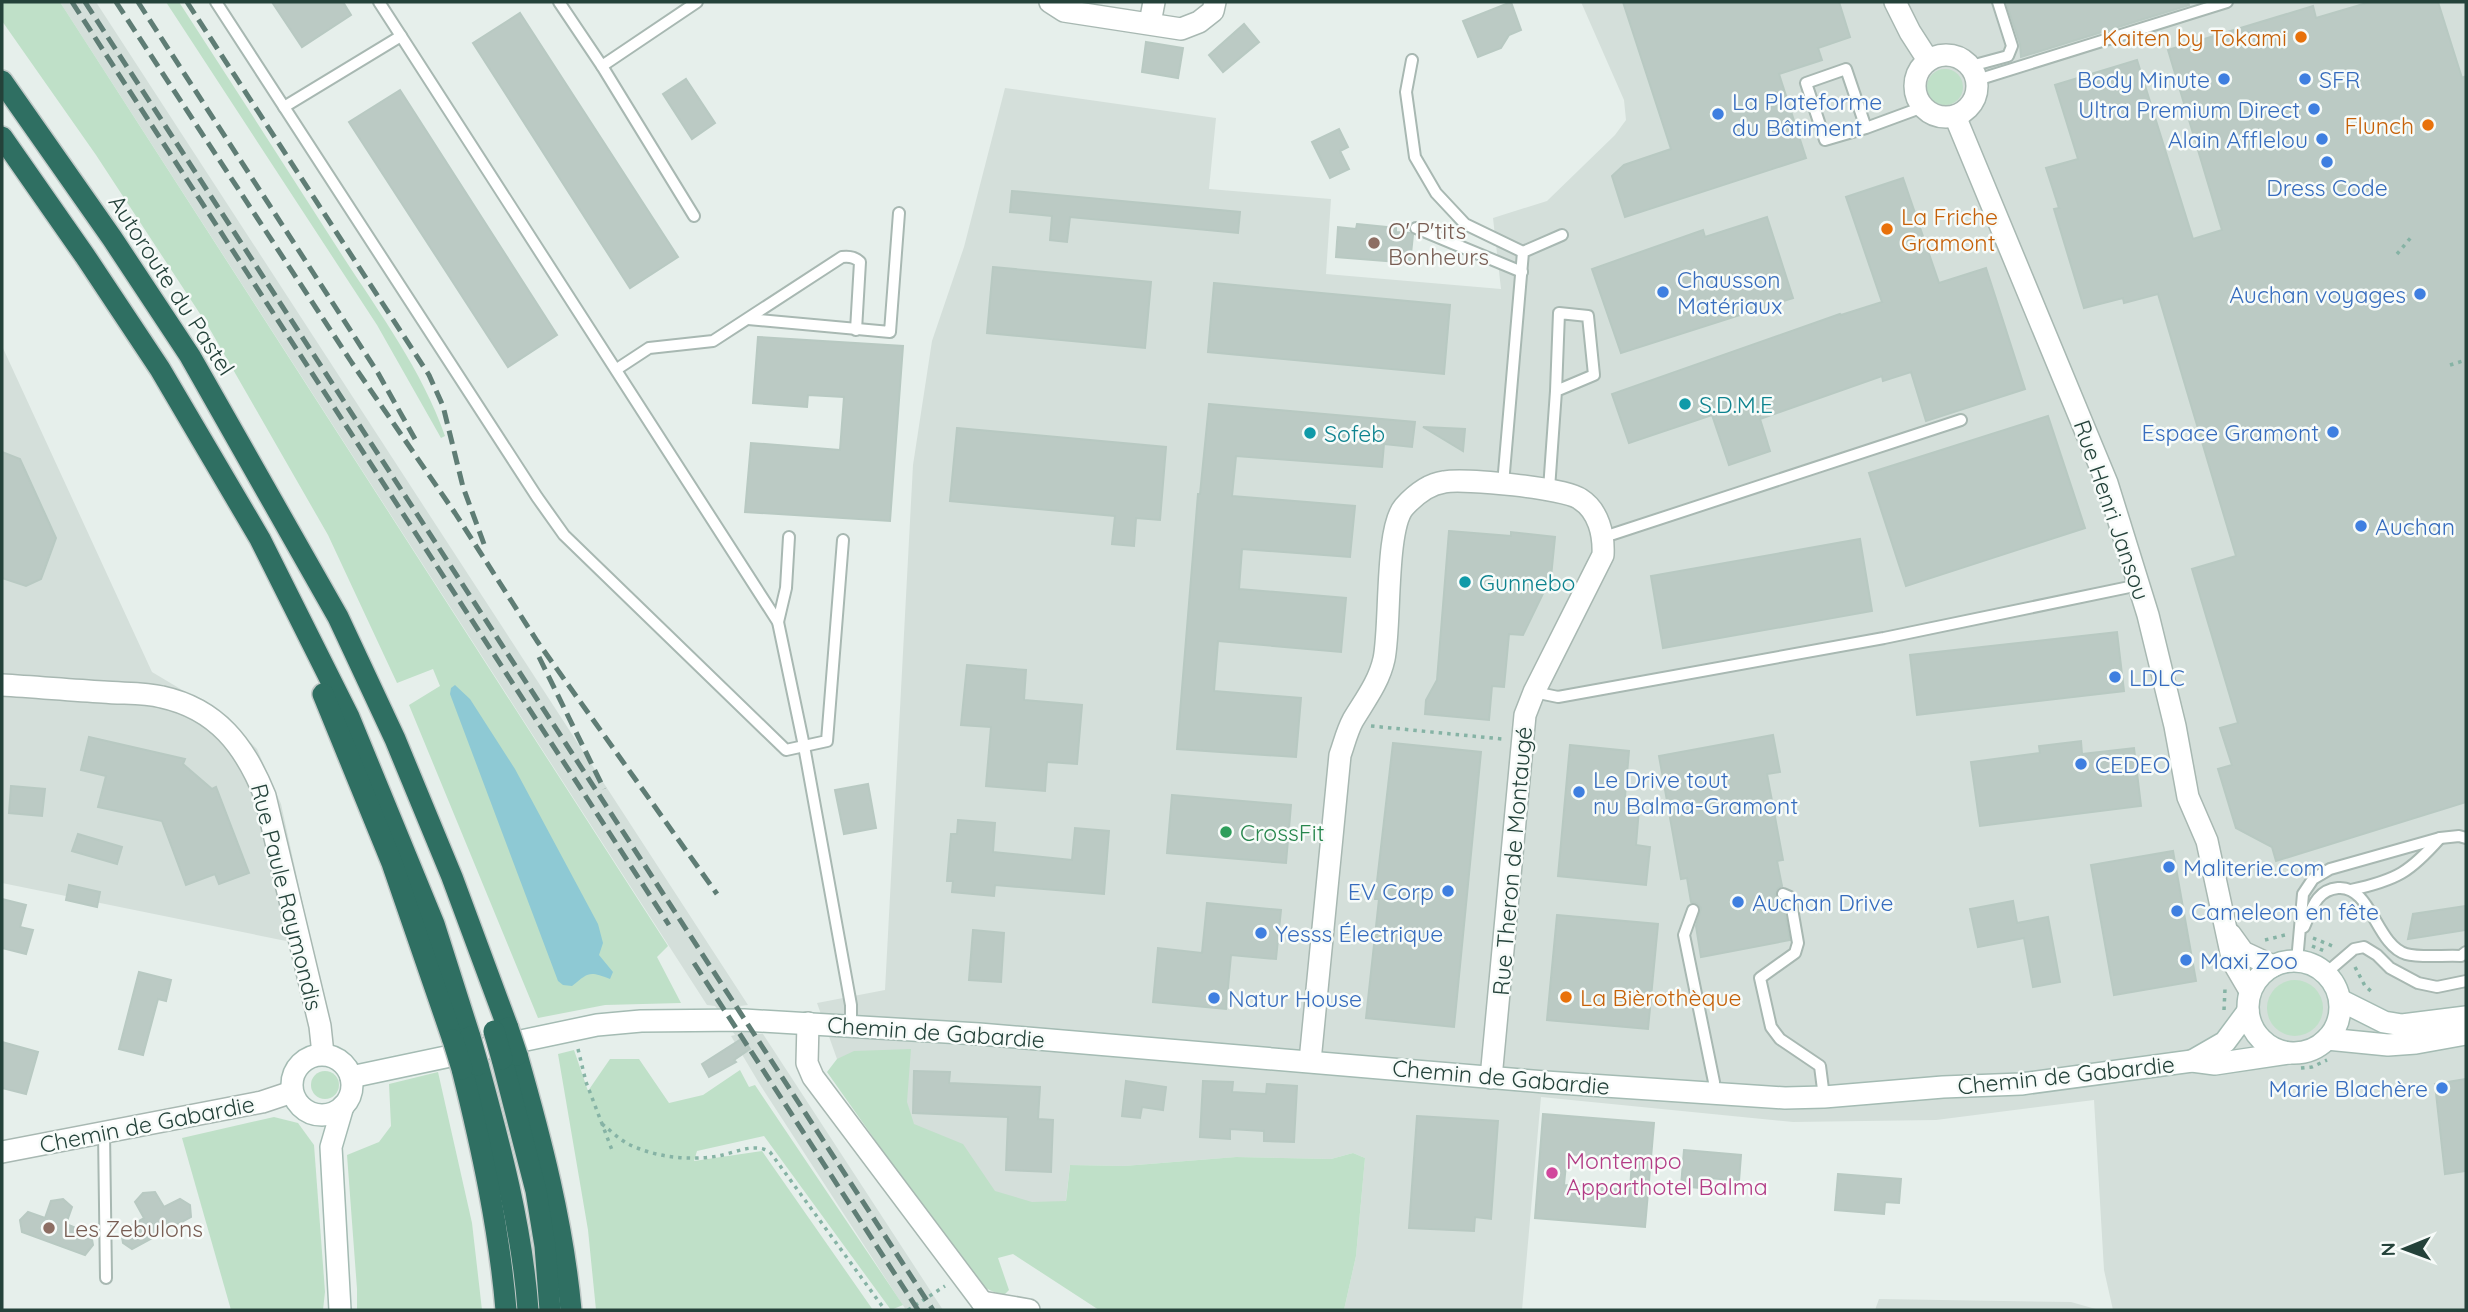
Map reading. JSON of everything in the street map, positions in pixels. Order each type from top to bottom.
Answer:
[{"type":"highway","name":"Autoroute du Pastel","points":[[2,81],[190,356],[285,525],[401,785],[501,1029],[509,1057]]},
{"type":"highway","points":[[2,137],[160,369],[260,539],[349,717],[434,925],[461,1039],[499,1143],[518,1233],[528,1310]]},
{"type":"highway","points":[[509,1057],[545,1246],[550,1310]]},
{"type":"highway","points":[[509,1057],[542,1142],[555,1200],[571,1310]]},
{"type":"highway","points":[[470,1067],[491,1194],[506,1310]]},
{"type":"street","points":[[1050,2],[1064,11],[1181,29],[1199,22],[1213,11],[1215,2]]},
{"type":"street","points":[[1150,23],[1154,2]]},
{"type":"street","points":[[1895,2],[1928,61]]},
{"type":"street","points":[[1946,55],[1964,60],[1974,73],[1975,98],[1963,113],[1937,116],[1923,107],[1915,88],[1921,68],[1928,61],[1946,55]]},
{"type":"street","name":"Rue Henri Jansou","points":[[1955,116],[2097,455],[2139,585],[2175,726],[2188,797],[2207,841],[2233,961],[2249,1001]]},
{"type":"street","points":[[1310,1061],[1340,755],[1352,723],[1375,684],[1384,659],[1394,531],[1402,509],[1417,495],[1446,481],[1564,491],[1581,499],[1594,512],[1604,537]]},
{"type":"street","name":"Rue Theron de Montaugé","points":[[1491,1078],[1525,715],[1603,555],[1604,537]]},
{"type":"street","name":"Rue Paule Raymondis","points":[[2,685],[161,696],[206,715],[233,738],[254,769],[265,796],[317,1014],[323,1054]]},
{"type":"street","name":"Rue Henri Jansou","points":[[2222,919],[2236,945],[2243,952],[2273,966]]},
{"type":"street","points":[[2297,961],[2326,973],[2335,985],[2340,1000],[2340,1014],[2336,1027],[2327,1039],[2310,1051],[2289,1053],[2276,1050],[2256,1035],[2250,1023],[2249,1001],[2262,973],[2284,962],[2297,961]]},
{"type":"street","points":[[2340,1000],[2384,1022],[2402,1025],[2466,1017]]},
{"type":"street","name":"Chemin de Gabardie","points":[[2192,1061],[2225,1042],[2249,1001]]},
{"type":"street","name":"Chemin de Gabardie","points":[[351,1077],[574,1028],[621,1022],[663,1021],[744,1020],[808,1023],[1310,1061],[1491,1078],[1785,1098],[2021,1084],[2192,1061],[2215,1064],[2289,1053]]},
{"type":"street","name":"Chemin de Gabardie","points":[[808,1023],[807,1063],[813,1077],[988,1306]]},
{"type":"street","points":[[2327,1039],[2388,1045],[2466,1034]]},
{"type":"street","points":[[331,1147],[310,1113],[298,1105],[292,1092],[293,1073],[298,1065],[313,1055],[323,1054],[340,1061],[351,1077],[350,1096],[343,1106],[331,1147],[340,1310]]},
{"type":"street","name":"Chemin de Gabardie","points":[[2,1152],[262,1102],[292,1092]]},
{"type":"street","points":[[310,1113],[328,1115],[343,1106]]},
{"type":"street","points":[[988,1306],[1029,1310]]},
{"type":"lane","points":[[216,2],[564,535],[786,750],[827,741],[843,540]]},
{"type":"lane","points":[[379,2],[778,622],[804,746],[851,1006],[851,1027]]},
{"type":"lane","points":[[559,2],[602,66],[694,216]]},
{"type":"lane","points":[[602,66],[698,2]]},
{"type":"lane","points":[[1974,73],[2008,56],[2011,46],[1998,2]]},
{"type":"lane","points":[[1974,73],[2227,2]]},
{"type":"lane","points":[[284,107],[401,36]]},
{"type":"lane","points":[[1412,60],[1406,92],[1415,157],[1436,193],[1465,225],[1523,252],[1562,235]]},
{"type":"lane","points":[[1866,128],[1846,69],[1806,83],[1825,140],[1866,128],[1923,107]]},
{"type":"lane","points":[[748,319],[890,332],[899,213]]},
{"type":"lane","points":[[1416,228],[1522,272]]},
{"type":"lane","points":[[1503,485],[1523,252]]},
{"type":"lane","points":[[617,369],[649,348],[713,341],[847,256],[860,262],[856,330]]},
{"type":"lane","points":[[1549,489],[1559,313],[1588,316],[1594,375],[1556,391]]},
{"type":"lane","points":[[1604,537],[1961,420]]},
{"type":"lane","points":[[778,622],[786,588],[789,537]]},
{"type":"lane","points":[[1534,692],[1558,698],[1884,638],[2139,585]]},
{"type":"lane","points":[[2297,961],[2303,894],[2313,879],[2330,869],[2440,838],[2466,838]]},
{"type":"lane","points":[[2351,890],[2399,876],[2416,866],[2440,838]]},
{"type":"lane","points":[[2301,936],[2320,894],[2342,887],[2351,890],[2364,902],[2389,943],[2405,954],[2464,954]]},
{"type":"lane","points":[[1783,894],[1790,897],[1798,943],[1795,953],[1760,978],[1771,1027],[1780,1039],[1820,1066],[1824,1097]]},
{"type":"lane","points":[[1693,910],[1684,935],[1714,1082],[1713,1094]]},
{"type":"lane","points":[[2326,973],[2354,948],[2364,947],[2377,954],[2390,968],[2418,983],[2437,986],[2466,981]]},
{"type":"lane","points":[[104,1132],[106,1278]]},
{"type":"path","points":[[2397,254],[2413,235]]},
{"type":"path","points":[[2450,365],[2466,360]]},
{"type":"path","points":[[1352,723],[1522,742]]},
{"type":"path","points":[[2223,1019],[2224,984]]},
{"type":"path","points":[[574,1028],[586,1082],[612,1150]]},
{"type":"path","points":[[602,1124],[627,1143],[665,1157],[717,1156],[751,1148],[763,1148],[770,1152],[885,1310]]},
{"type":"path","points":[[908,1310],[961,1274]]},
{"type":"shaded area","points":[[60,2],[96,2],[748,1005],[740,1006],[757,1034],[763,1034],[943,1310],[906,1310],[759,1083],[731,1036],[735,1035],[715,1006],[707,1005]]},
{"type":"shaded area","points":[[1581,2],[2466,2],[2466,1310],[2113,1310],[2104,1270],[2094,1100],[1936,1120],[1793,1122],[1541,1097],[1522,1310],[1344,1310],[1356,1256],[1365,1158],[1353,1153],[1331,1159],[1236,1157],[1124,1166],[1070,1165],[1060,1250],[837,1059],[817,1003],[885,990],[913,465],[932,341],[964,247],[1005,88],[1216,118],[1209,189],[1331,199],[1326,274],[1501,289],[1493,218],[1547,201],[1615,135],[1626,120],[1624,100]]},
{"type":"shaded area","points":[[2,346],[152,672],[219,712],[257,749],[281,804],[310,937],[286,941],[2,883]]},
{"type":"shaded area","points":[[1879,1299],[2071,1302],[2099,1310],[1875,1310]]},
{"type":"green space","points":[[2,2],[60,2],[668,946],[657,957],[681,1003],[605,1005],[538,1018],[409,705],[440,686],[433,669],[397,683],[328,535],[208,326],[96,155],[2,21]]},
{"type":"green space","points":[[166,2],[179,2],[384,319],[412,364],[445,436],[441,438],[377,325]]},
{"type":"green space","points":[[1945,69],[1958,74],[1963,87],[1958,100],[1945,105],[1932,100],[1927,87],[1932,74]]},
{"type":"green space","points":[[2295,980],[2306,982],[2315,988],[2321,997],[2321,1019],[2315,1028],[2306,1034],[2295,1036],[2284,1034],[2275,1028],[2269,1019],[2267,1008],[2269,997],[2275,988],[2284,982]]},
{"type":"green space","points":[[911,1049],[907,1102],[914,1124],[963,1144],[995,1191],[1032,1202],[1066,1201],[1070,1165],[1124,1166],[1236,1157],[1331,1159],[1353,1153],[1365,1158],[1356,1256],[1344,1310],[1099,1310],[1013,1254],[998,1258],[1009,1290],[1003,1296],[983,1287],[945,1239],[827,1072],[837,1059],[854,1051]]},
{"type":"green space","points":[[574,1050],[588,1091],[610,1059],[639,1059],[669,1103],[703,1095],[740,1070],[749,1087],[755,1085],[903,1305],[891,1310],[764,1136],[697,1151],[694,1161],[762,1151],[873,1310],[596,1310],[588,1230],[558,1054]]},
{"type":"green space","points":[[325,1071],[335,1075],[339,1085],[335,1095],[325,1099],[315,1095],[311,1085],[315,1075]]},
{"type":"green space","points":[[438,1072],[472,1223],[482,1310],[357,1310],[347,1155],[379,1142],[391,1126],[389,1084]]},
{"type":"green space","points":[[274,1117],[298,1123],[314,1145],[325,1292],[323,1310],[231,1310],[182,1138]]},
{"type":"water","points":[[455,685],[470,699],[515,769],[598,924],[603,943],[599,955],[613,972],[610,979],[593,974],[572,986],[558,981],[450,694]]},
{"type":"building","points":[[272,2],[343,2],[351,15],[302,47]]},
{"type":"building","points":[[1511,2],[1521,30],[1509,35],[1501,48],[1478,57],[1463,21]]},
{"type":"building","name":"La Plateforme du Bâtiment","points":[[1623,2],[1839,2],[1850,37],[1818,48],[1822,60],[1779,74],[1806,158],[1625,217],[1612,176],[1624,165],[1671,149]]},
{"type":"building","points":[[2006,2],[2188,2],[2189,5],[2021,57],[2020,44]]},
{"type":"building","name":"Espace Gramont","points":[[2370,2],[2438,2],[2462,78],[2466,76],[2466,802],[2276,861],[2272,847],[2236,828],[2218,769],[2232,765],[2220,728],[2238,723],[2192,569],[2236,556],[2158,294],[2124,303],[2123,298],[2084,308],[2054,209],[2059,208],[2046,168],[2078,159],[2055,85],[2137,60],[2193,239],[2222,230],[2168,50],[2313,6],[2316,18]]},
{"type":"building","points":[[520,13],[678,257],[630,288],[473,43]]},
{"type":"building","points":[[1244,24],[1259,42],[1223,72],[1209,55]]},
{"type":"building","points":[[1146,42],[1183,48],[1178,78],[1142,72]]},
{"type":"building","points":[[686,79],[715,123],[692,139],[663,94]]},
{"type":"building","points":[[400,90],[557,335],[508,367],[349,122]]},
{"type":"building","points":[[1339,129],[1348,147],[1340,151],[1349,169],[1330,178],[1312,142]]},
{"type":"building","points":[[1903,178],[1939,283],[1986,268],[2025,389],[1926,421],[1911,372],[1883,381],[1882,376],[1760,419],[1770,451],[1729,465],[1712,415],[1629,443],[1612,394],[1840,314],[1882,302],[1846,197]]},
{"type":"building","points":[[1012,191],[1240,212],[1238,233],[1070,217],[1067,242],[1050,240],[1052,216],[1010,212]]},
{"type":"building","name":"Chausson Matériaux","points":[[1767,217],[1793,298],[1621,353],[1592,269],[1703,230],[1705,237]]},
{"type":"building","points":[[1357,224],[1396,228],[1396,232],[1413,235],[1410,263],[1336,257],[1338,227],[1356,229]]},
{"type":"building","points":[[993,267],[1151,282],[1145,348],[987,333]]},
{"type":"building","points":[[1214,283],[1450,305],[1444,374],[1208,352]]},
{"type":"building","points":[[758,337],[903,346],[890,521],[745,512],[751,443],[840,450],[844,397],[808,395],[807,407],[753,403]]},
{"type":"building","points":[[1209,404],[1415,422],[1412,447],[1384,444],[1382,467],[1236,456],[1232,496],[1355,506],[1350,557],[1242,549],[1239,589],[1346,598],[1341,652],[1218,641],[1214,691],[1301,698],[1296,757],[1177,749],[1198,494]]},
{"type":"building","points":[[2048,416],[2085,528],[1906,586],[1869,473]]},
{"type":"building","points":[[1423,427],[1465,429],[1463,451]]},
{"type":"building","points":[[957,428],[1166,447],[1160,520],[1136,518],[1134,546],[1112,544],[1115,516],[950,501]]},
{"type":"building","points":[[2,452],[20,459],[56,538],[41,579],[26,586],[2,578]]},
{"type":"building","points":[[1449,531],[1511,536],[1511,532],[1555,537],[1551,577],[1523,635],[1509,634],[1504,687],[1492,686],[1489,720],[1425,714],[1426,700],[1437,680]]},
{"type":"building","points":[[1860,539],[1872,611],[1663,648],[1651,576]]},
{"type":"building","points":[[2117,632],[2124,691],[1917,715],[1910,655]]},
{"type":"building","points":[[967,665],[1026,670],[1024,700],[1082,705],[1077,764],[1047,762],[1045,791],[986,786],[991,727],[961,725]]},
{"type":"building","points":[[1773,735],[1780,772],[1767,774],[1783,860],[1777,861],[1782,886],[1775,894],[1783,903],[1790,940],[1701,957],[1696,926],[1701,908],[1691,902],[1687,878],[1681,879],[1659,756]]},
{"type":"building","points":[[89,737],[185,759],[183,764],[212,789],[216,787],[249,873],[219,884],[215,874],[186,885],[162,821],[98,807],[106,776],[81,770]]},
{"type":"building","points":[[2081,741],[2082,754],[2134,748],[2141,806],[1980,826],[1971,762],[2040,753],[2039,746]]},
{"type":"building","points":[[1393,743],[1481,752],[1454,1027],[1366,1018],[1379,899],[1375,899]]},
{"type":"building","points":[[1570,745],[1629,751],[1624,808],[1639,809],[1636,845],[1650,847],[1646,885],[1558,876]]},
{"type":"building","points":[[868,784],[876,828],[844,834],[835,790]]},
{"type":"building","points":[[11,786],[45,789],[42,816],[9,813]]},
{"type":"building","points":[[1172,795],[1291,805],[1286,863],[1167,853]]},
{"type":"building","points":[[958,820],[995,823],[993,852],[1072,860],[1075,828],[1109,831],[1104,894],[995,885],[994,896],[952,892],[953,881],[947,881],[951,834],[957,834]]},
{"type":"building","points":[[78,834],[122,847],[117,864],[72,851]]},
{"type":"building","points":[[2173,851],[2196,981],[2114,995],[2091,865]]},
{"type":"building","points":[[69,885],[100,892],[97,907],[66,900]]},
{"type":"building","points":[[2,899],[26,905],[20,927],[33,930],[26,954],[2,948]]},
{"type":"building","points":[[2013,901],[2017,923],[2048,917],[2060,982],[2033,987],[2024,938],[1978,947],[1970,909]]},
{"type":"building","points":[[1207,903],[1281,910],[1276,959],[1231,955],[1226,1009],[1153,1002],[1158,948],[1202,953]]},
{"type":"building","points":[[2466,906],[2466,930],[2408,939],[2413,914]]},
{"type":"building","points":[[1557,915],[1658,924],[1648,1029],[1547,1020]]},
{"type":"building","points":[[973,930],[1004,933],[1001,982],[969,980]]},
{"type":"building","points":[[139,972],[171,980],[166,1001],[158,999],[143,1055],[119,1049]]},
{"type":"building","points":[[743,1038],[750,1049],[734,1060],[736,1062],[709,1077],[702,1064]]},
{"type":"building","points":[[2,1042],[38,1052],[26,1094],[2,1088]]},
{"type":"building","points":[[914,1071],[950,1072],[949,1083],[1040,1087],[1038,1119],[1053,1120],[1051,1172],[1006,1170],[1008,1117],[913,1113]]},
{"type":"building","points":[[2466,1079],[2466,1171],[2445,1174],[2435,1084]]},
{"type":"building","points":[[1126,1081],[1166,1087],[1163,1110],[1142,1107],[1140,1118],[1122,1116]]},
{"type":"building","points":[[1203,1081],[1233,1082],[1232,1092],[1266,1094],[1267,1084],[1297,1086],[1294,1142],[1264,1141],[1264,1131],[1230,1129],[1230,1139],[1200,1137]]},
{"type":"building","name":"Montempo Apparthotel Balma","points":[[1543,1114],[1654,1123],[1645,1227],[1535,1218]],"holes":[[[1567,1154],[1632,1160],[1630,1190],[1564,1185]]]},
{"type":"building","points":[[1417,1116],[1498,1121],[1491,1219],[1475,1217],[1474,1231],[1409,1228]]},
{"type":"building","points":[[1684,1150],[1741,1155],[1739,1181],[1710,1178],[1709,1189],[1681,1186]]},
{"type":"building","points":[[1838,1174],[1901,1179],[1899,1203],[1885,1202],[1884,1214],[1835,1210]]},
{"type":"building","points":[[155,1192],[164,1207],[180,1199],[190,1205],[191,1217],[132,1249],[123,1243],[121,1231],[144,1218],[135,1202],[143,1193]]},
{"type":"building","name":"Les Zebulons","points":[[63,1199],[72,1207],[66,1224],[91,1234],[93,1245],[85,1255],[22,1232],[20,1220],[28,1212],[45,1218],[51,1201]]},
{"type":"railway","points":[[72,2],[669,925]]},
{"type":"railway","points":[[85,2],[933,1310]]},
{"type":"railway","points":[[116,2],[537,641],[717,894]]},
{"type":"railway","points":[[138,2],[378,373],[415,439]]},
{"type":"railway","points":[[187,2],[429,375],[443,406],[463,487],[484,544]]},
{"type":"railway","points":[[539,657],[604,789]]},
{"type":"railway","points":[[694,963],[918,1310]]},
{"type":"place","name":"Kaiten by Tokami","points":[[2301,37]]},
{"type":"place","name":"Body Minute","points":[[2224,79]]},
{"type":"place","name":"SFR","points":[[2305,79]]},
{"type":"place","name":"Ultra Premium Direct","points":[[2314,109]]},
{"type":"place","name":"La Plateforme du Bâtiment","points":[[1718,114]]},
{"type":"place","name":"Flunch","points":[[2428,125]]},
{"type":"place","name":"Alain Afflelou","points":[[2322,139]]},
{"type":"place","name":"Dress Code","points":[[2327,162]]},
{"type":"place","name":"La Friche Gramont","points":[[1887,229]]},
{"type":"place","name":"O' P'tits Bonheurs","points":[[1374,243]]},
{"type":"place","name":"Chausson Matériaux","points":[[1663,292]]},
{"type":"place","name":"Auchan voyages","points":[[2420,294]]},
{"type":"place","name":"S.D.M.E","points":[[1685,404]]},
{"type":"place","name":"Espace Gramont","points":[[2333,432]]},
{"type":"place","name":"Sofeb","points":[[1310,433]]},
{"type":"place","name":"Auchan","points":[[2361,526]]},
{"type":"place","name":"Gunnebo","points":[[1465,582]]},
{"type":"place","name":"LDLC","points":[[2115,677]]},
{"type":"place","name":"CEDEO","points":[[2081,764]]},
{"type":"place","name":"Le Drive tout nu Balma-Gramont","points":[[1579,792]]},
{"type":"place","name":"CrossFit","points":[[1226,832]]},
{"type":"place","name":"Maliterie.com","points":[[2169,867]]},
{"type":"place","name":"EV Corp","points":[[1448,891]]},
{"type":"place","name":"Auchan Drive","points":[[1738,902]]},
{"type":"place","name":"Cameleon en fête","points":[[2177,911]]},
{"type":"place","name":"Yesss Électrique","points":[[1261,933]]},
{"type":"place","name":"Maxi Zoo","points":[[2186,960]]},
{"type":"place","name":"La Bièrothèque","points":[[1566,997]]},
{"type":"place","name":"Natur House","points":[[1214,998]]},
{"type":"place","name":"Marie Blachère","points":[[2442,1088]]},
{"type":"place","name":"Montempo Apparthotel Balma","points":[[1552,1173]]},
{"type":"place","name":"Les Zebulons","points":[[49,1228]]}]
